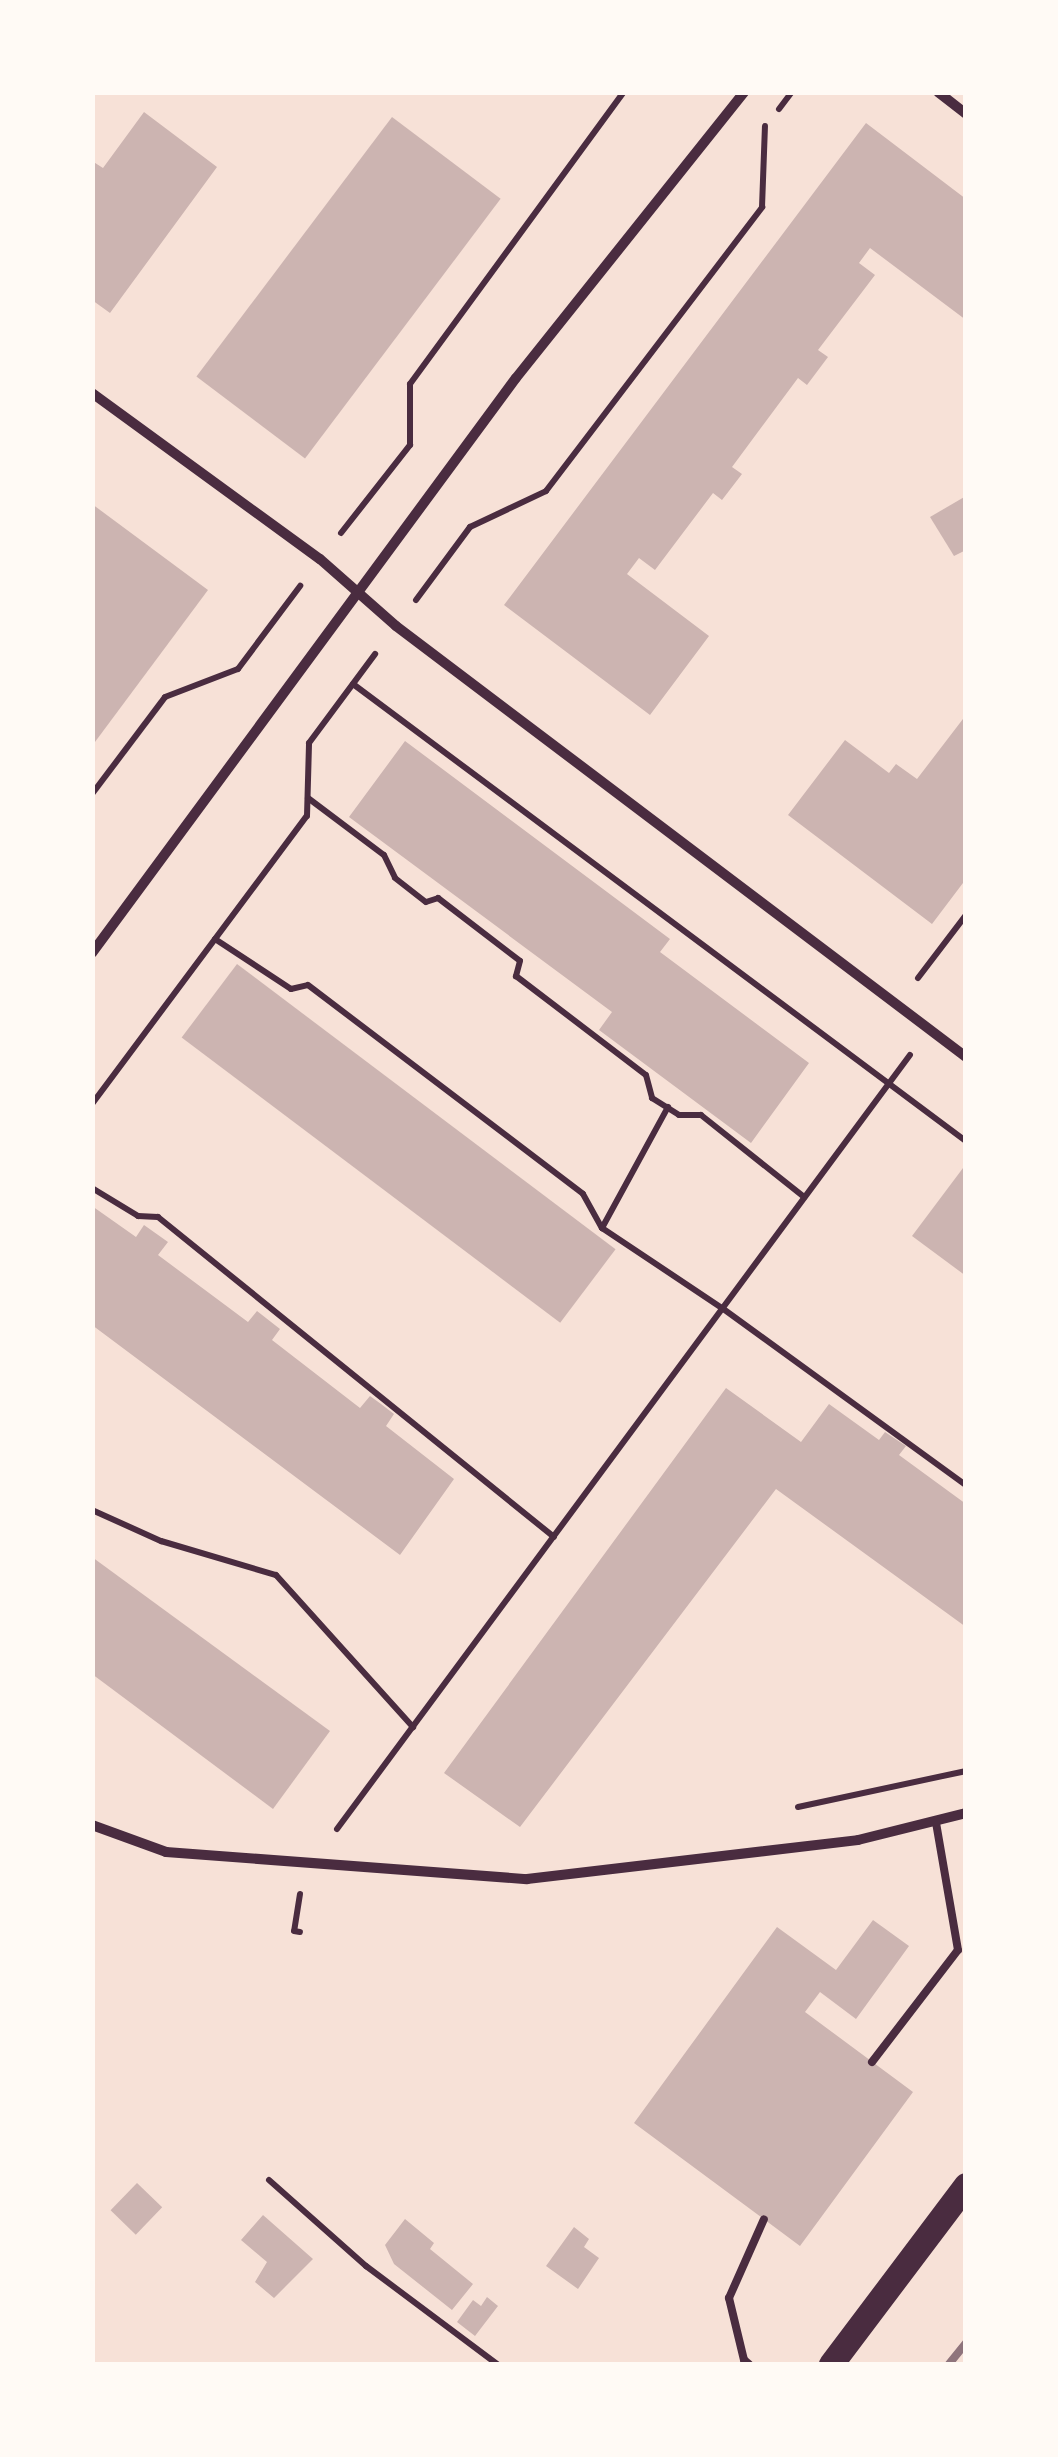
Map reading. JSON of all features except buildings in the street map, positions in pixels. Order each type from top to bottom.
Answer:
[{"type":"main road","points":[[830,2364],[966,2185]]},
{"type":"street","points":[[92,952],[516,378],[744,92]]},
{"type":"street","points":[[938,92],[966,114]]},
{"type":"street","points":[[92,393],[320,559],[359,589],[396,626],[966,1057]]},
{"type":"street","points":[[92,1825],[166,1852],[310,1866],[527,1879],[858,1840],[966,1812]]},
{"type":"lane","points":[[872,2062],[962,1951],[936,1822]]},
{"type":"lane","points":[[749,2364],[744,2360],[730,2298],[764,2220]]},
{"type":"path","points":[[92,794],[165,698],[238,670],[410,445],[410,384],[624,92]]},
{"type":"path","points":[[92,1104],[307,816],[309,743],[396,626],[470,527],[546,491],[762,206],[764,126],[792,92]]},
{"type":"path","points":[[353,684],[966,1140]]},
{"type":"path","points":[[308,798],[384,855],[395,878],[426,902],[438,898],[520,961],[516,976],[646,1075],[652,1098],[679,1114],[701,1115],[804,1197]]},
{"type":"path","points":[[896,1007],[966,916]]},
{"type":"path","points":[[215,940],[291,989],[308,985],[583,1194],[602,1228],[722,1308],[966,1485]]},
{"type":"path","points":[[310,1866],[929,1030]]},
{"type":"path","points":[[602,1228],[668,1107]]},
{"type":"path","points":[[92,1188],[138,1216],[158,1217],[554,1537]]},
{"type":"path","points":[[92,1510],[161,1541],[276,1575],[412,1728]]},
{"type":"path","points":[[787,1809],[966,1771]]},
{"type":"path","points":[[340,1826],[357,1827]]},
{"type":"path","points":[[269,2180],[366,2266],[498,2364]]},
{"type":"railway","points":[[949,2364],[966,2343]]}]
